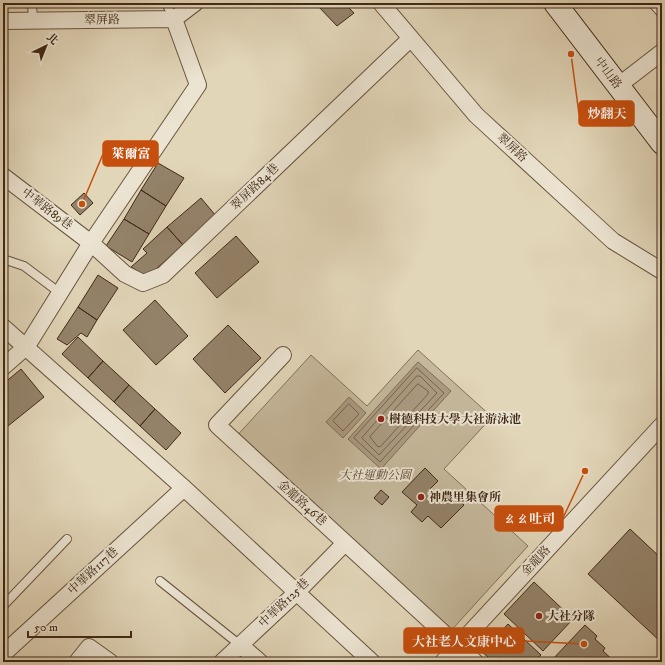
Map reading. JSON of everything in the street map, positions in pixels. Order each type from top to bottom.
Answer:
[{"type":"main road","name":"中山路","points":[[555,3],[662,143]]},
{"type":"street","points":[[3,367],[26,346],[91,243],[198,86],[174,19],[195,3]]},
{"type":"street","name":"翠屏路","points":[[381,3],[476,115],[613,241],[662,271]]},
{"type":"street","name":"翠屏路","points":[[3,21],[174,19]]},
{"type":"street","name":"翠屏路84巷","points":[[91,243],[125,274],[143,283],[162,274],[410,39]]},
{"type":"street","points":[[618,86],[662,52]]},
{"type":"street","name":"中華路89巷","points":[[3,176],[91,243]]},
{"type":"street","points":[[3,327],[184,488],[370,661]]},
{"type":"street","name":"金龍路46巷","points":[[283,355],[217,425],[475,662]]},
{"type":"street","name":"金龍路","points":[[442,662],[662,424]]},
{"type":"street","name":"中華路117巷","points":[[3,654],[184,488]]},
{"type":"street","name":"中華路125巷","points":[[222,662],[297,592],[346,543]]},
{"type":"street","points":[[240,645],[260,662]]},
{"type":"street","points":[[77,662],[89,647],[110,662]]},
{"type":"lane","points":[[32,3],[34,21]]},
{"type":"lane","points":[[166,3],[174,19]]},
{"type":"lane","points":[[652,3],[662,14]]},
{"type":"lane","points":[[3,259],[24,266],[60,293]]},
{"type":"lane","points":[[3,606],[67,539]]},
{"type":"lane","points":[[160,582],[240,645]]},
{"type":"green space","name":"大社運動公園","points":[[418,350],[492,417],[444,469],[528,546],[447,635],[233,440],[311,355],[367,406]]},
{"type":"water","points":[[418,362],[451,391],[381,469],[348,439]]},
{"type":"water","points":[[349,397],[366,413],[343,438],[326,422]]},
{"type":"building","points":[[319,3],[344,3],[354,13],[337,26],[317,5]]},
{"type":"building","points":[[158,163],[184,178],[166,206],[141,190]]},
{"type":"building","points":[[141,190],[166,206],[149,234],[124,219]]},
{"type":"building","points":[[84,193],[93,203],[80,215],[71,205]]},
{"type":"building","points":[[201,198],[216,216],[183,245],[167,227]]},
{"type":"building","points":[[124,219],[149,234],[132,262],[106,246]]},
{"type":"building","points":[[167,227],[183,245],[147,277],[131,267],[147,253],[143,249]]},
{"type":"building","points":[[236,236],[259,262],[217,298],[195,273]]},
{"type":"building","points":[[98,275],[118,288],[97,320],[78,307]]},
{"type":"building","points":[[155,300],[188,336],[156,365],[123,330]]},
{"type":"building","points":[[78,307],[97,320],[87,337],[81,333],[67,345],[57,339]]},
{"type":"building","points":[[228,325],[261,358],[225,393],[193,359]]},
{"type":"building","points":[[78,337],[103,361],[88,378],[62,354]]},
{"type":"building","points":[[103,361],[129,385],[114,402],[88,378]]},
{"type":"building","points":[[21,369],[44,397],[3,430],[3,384]]},
{"type":"building","points":[[129,385],[155,409],[140,426],[114,402]]},
{"type":"building","points":[[155,409],[181,433],[166,450],[140,426]]},
{"type":"building","name":"神農里集會所","points":[[425,468],[438,481],[429,490],[441,501],[450,492],[464,505],[441,528],[428,516],[422,522],[411,512],[417,505],[402,492]]},
{"type":"building","points":[[381,490],[389,497],[382,505],[374,498]]},
{"type":"building","points":[[630,529],[662,559],[662,643],[588,574]]},
{"type":"building","name":"大社分隊","points":[[534,582],[573,619],[543,651],[504,614]]},
{"type":"building","points":[[508,624],[541,655],[534,662],[494,662],[482,652]]},
{"type":"building","points":[[585,625],[597,636],[595,639],[605,648],[603,651],[615,662],[554,662],[552,660]]},
{"type":"place","name":"炒翻天","points":[[571,54]]},
{"type":"place","name":"萊爾富","points":[[82,204]]},
{"type":"place","name":"樹德科技大學大社游泳池","points":[[381,419]]},
{"type":"place","name":"ㄠㄠ吐司","points":[[585,471]]},
{"type":"place","name":"神農里集會所","points":[[421,497]]},
{"type":"place","name":"大社分隊","points":[[539,616]]},
{"type":"place","name":"大社老人文康中心","points":[[584,644]]}]
